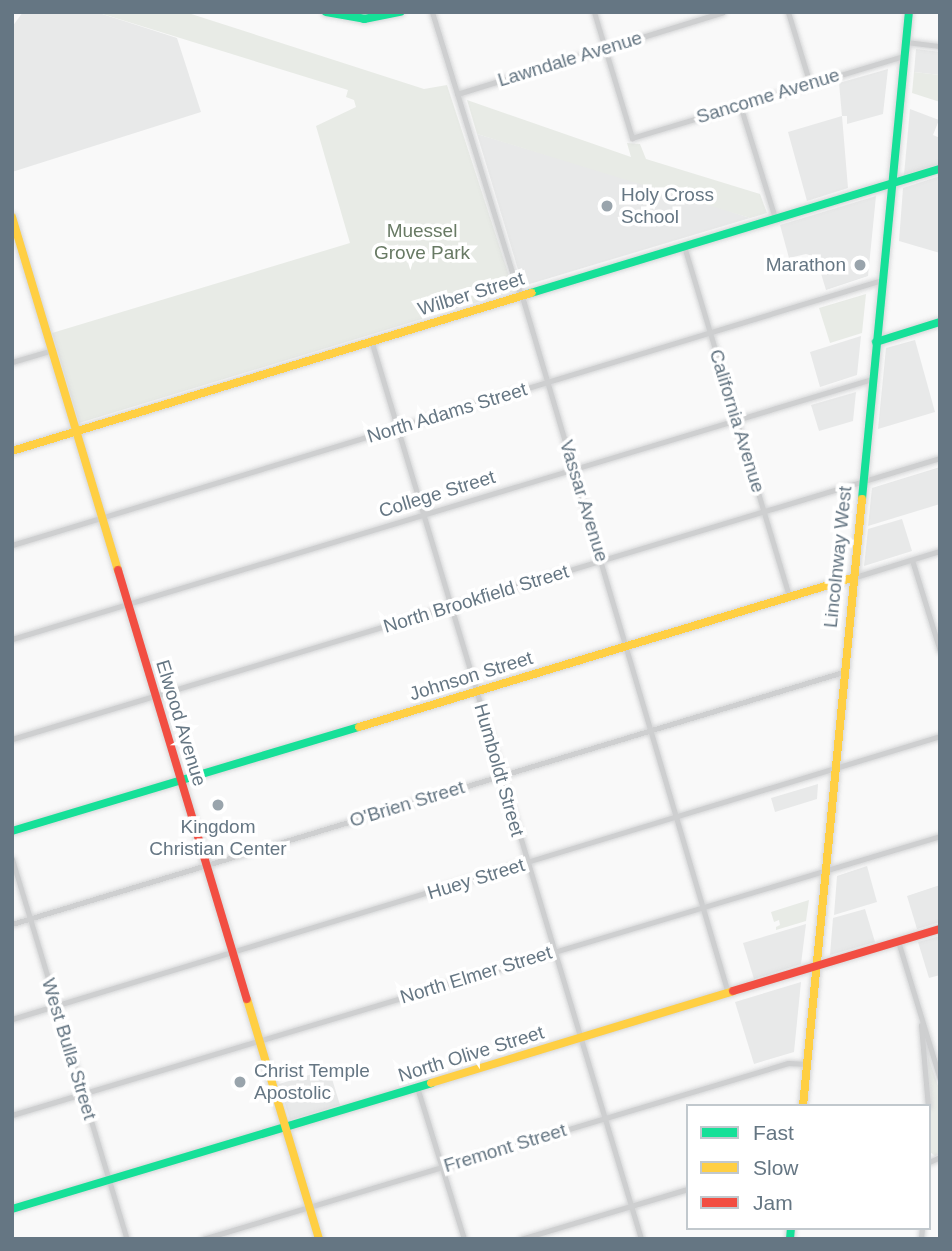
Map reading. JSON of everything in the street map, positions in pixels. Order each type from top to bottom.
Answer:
[{"type":"street","points":[[326,12],[364,19],[400,12]]},
{"type":"street","name":"Vassar Avenue","points":[[432,12],[548,382],[728,993]]},
{"type":"street","points":[[594,12],[605,48]]},
{"type":"street","name":"Lawndale Avenue","points":[[457,94],[723,12]]},
{"type":"street","points":[[788,12],[810,83]]},
{"type":"street","name":"Lincolnway West","points":[[803,1104],[852,578],[909,12]]},
{"type":"street","points":[[906,42],[940,46]]},
{"type":"street","name":"Sancome Avenue","points":[[605,48],[632,138],[904,56]]},
{"type":"street","points":[[740,105],[775,218]]},
{"type":"street","name":"Wilber Street","points":[[12,451],[940,169]]},
{"type":"street","name":"Elwood Avenue","points":[[12,218],[319,1239]]},
{"type":"street","name":"California Avenue","points":[[684,246],[789,596]]},
{"type":"street","name":"North Adams Street","points":[[12,545],[882,280]]},
{"type":"street","points":[[876,342],[940,322]]},
{"type":"street","name":"Humboldt Street","points":[[371,340],[526,864],[641,1239]]},
{"type":"street","points":[[12,362],[53,350]]},
{"type":"street","name":"College Street","points":[[12,639],[872,379]]},
{"type":"street","name":"North Brookfield Street","points":[[12,739],[940,458]]},
{"type":"street","name":"Johnson Street","points":[[12,831],[940,551]]},
{"type":"street","points":[[912,560],[940,651]]},
{"type":"street","name":"O'Brien Street","points":[[12,923],[843,672]]},
{"type":"street","name":"Huey Street","points":[[12,1019],[940,736]]},
{"type":"street","name":"North Elmer Street","points":[[12,1115],[940,836]]},
{"type":"street","name":"West Bulla Street","points":[[12,859],[127,1239]]},
{"type":"street","name":"North Olive Street","points":[[12,1209],[940,929]]},
{"type":"street","points":[[898,941],[940,1079]]},
{"type":"street","points":[[919,1011],[928,1104]]},
{"type":"street","name":"Fremont Street","points":[[203,1239],[789,1063],[808,1064]]},
{"type":"street","points":[[417,1087],[464,1239]]},
{"type":"street","points":[[521,1239],[686,1190]]},
{"type":"shaded area","points":[[23,12],[96,12],[177,38],[201,112],[12,172],[12,27]]},
{"type":"shaded area","points":[[916,49],[940,52],[940,75],[914,72]]},
{"type":"shaded area","points":[[888,69],[883,114],[847,124],[847,116],[842,116],[839,83]]},
{"type":"shaded area","points":[[910,109],[939,120],[933,135],[940,138],[940,164],[904,175]]},
{"type":"shaded area","points":[[842,116],[848,188],[807,201],[788,132]]},
{"type":"shaded area","name":"Holy Cross School","points":[[477,134],[682,195],[750,218],[523,286]]},
{"type":"shaded area","points":[[940,176],[940,253],[899,241],[903,188]]},
{"type":"shaded area","points":[[876,196],[868,276],[826,290],[816,257],[806,254],[789,258],[780,225]]},
{"type":"shaded area","points":[[861,336],[857,375],[820,387],[810,352]]},
{"type":"shaded area","points":[[915,340],[935,412],[878,429],[886,348]]},
{"type":"shaded area","points":[[856,392],[853,421],[819,431],[811,405]]},
{"type":"shaded area","points":[[940,467],[940,504],[868,526],[872,488]]},
{"type":"shaded area","points":[[902,519],[912,551],[864,566],[868,529]]},
{"type":"shaded area","points":[[818,784],[817,799],[775,812],[771,798]]},
{"type":"shaded area","points":[[867,866],[877,902],[834,915],[837,876]]},
{"type":"shaded area","points":[[940,885],[940,922],[917,929],[907,896]]},
{"type":"shaded area","points":[[865,909],[875,942],[830,955],[833,918]]},
{"type":"shaded area","points":[[806,924],[801,964],[754,979],[743,943]]},
{"type":"shaded area","points":[[940,936],[940,975],[929,978],[918,942]]},
{"type":"shaded area","points":[[801,982],[794,1052],[754,1064],[735,1002]]},
{"type":"shaded area","points":[[329,1069],[340,1105],[290,1120],[279,1084]]},
{"type":"green space","name":"Muessel Grove Park","points":[[96,12],[185,12],[424,89],[447,85],[514,291],[79,423],[52,333],[350,243],[316,126],[356,107],[354,100],[346,97],[348,90]]},
{"type":"green space","points":[[914,72],[940,75],[940,102],[912,93]]},
{"type":"green space","points":[[467,100],[631,157],[627,143],[640,144],[646,159],[760,194],[767,213],[750,218],[477,134]]},
{"type":"green space","points":[[866,294],[862,333],[830,343],[819,308]]},
{"type":"green space","points":[[809,900],[806,921],[776,930],[780,925],[779,920],[774,922],[771,912]]},
{"type":"green space","points":[[928,1057],[940,1091],[940,1154],[935,1156],[931,1153]]},
{"type":"traffic: fast","points":[[326,12],[364,19],[400,12]]},
{"type":"traffic: fast","points":[[862,499],[909,12]]},
{"type":"traffic: fast","points":[[531,293],[940,169]]},
{"type":"traffic: fast","points":[[876,342],[940,322]]},
{"type":"traffic: fast","points":[[12,831],[359,727]]},
{"type":"traffic: fast","points":[[12,1209],[431,1083]]},
{"type":"traffic: fast","points":[[790,1239],[791,1230]]},
{"type":"traffic: slow","points":[[12,217],[118,570]]},
{"type":"traffic: slow","points":[[12,451],[531,293]]},
{"type":"traffic: slow","points":[[803,1104],[862,499]]},
{"type":"traffic: slow","points":[[359,727],[852,578]]},
{"type":"traffic: slow","points":[[431,1083],[733,991]]},
{"type":"traffic: slow","points":[[247,999],[319,1239]]},
{"type":"traffic: jam","points":[[118,570],[247,999]]},
{"type":"traffic: jam","points":[[733,991],[940,929]]},
{"type":"place","name":"Holy Cross School","points":[[607,206]]},
{"type":"place","name":"Marathon","points":[[860,265]]},
{"type":"place","name":"Kingdom Christian Center","points":[[218,805]]},
{"type":"place","name":"Christ Temple Apostolic","points":[[240,1082]]}]
